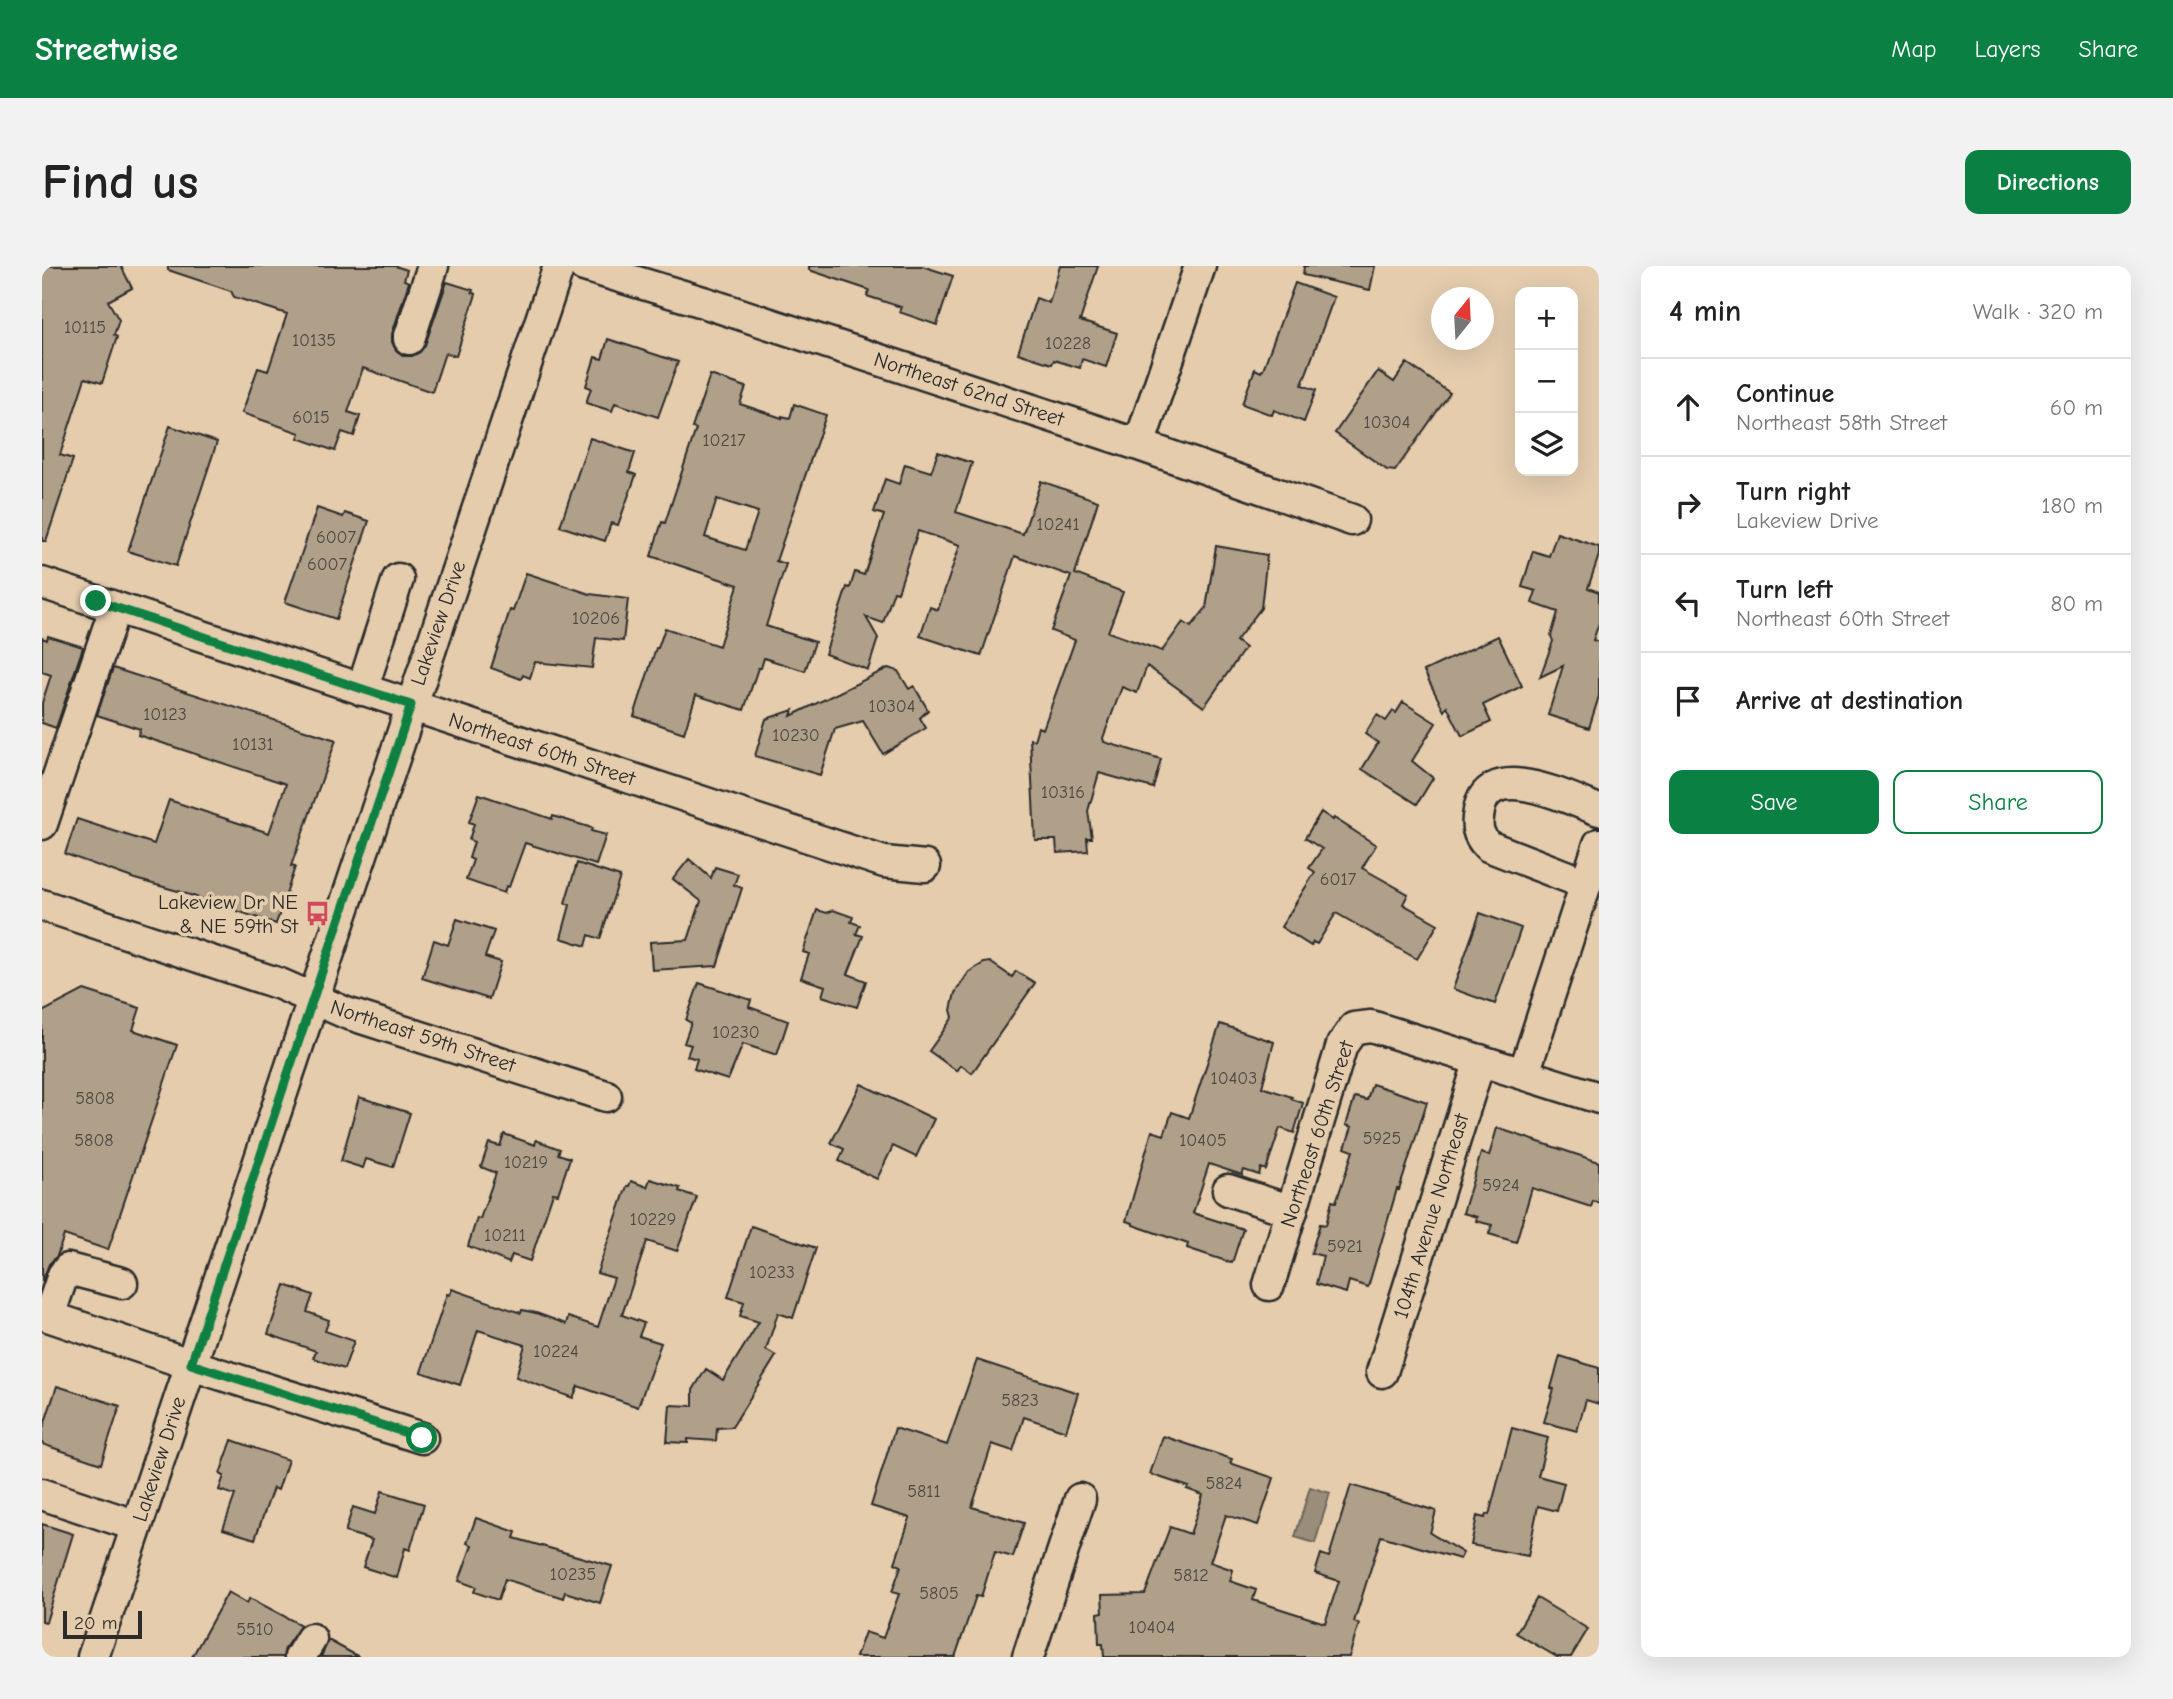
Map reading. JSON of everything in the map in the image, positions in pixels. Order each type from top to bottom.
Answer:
[{"type":"street","points":[[409,340],[433,266]]},
{"type":"street","name":"Lakeview Drive","points":[[93,1657],[559,266]]},
{"type":"street","name":"Northeast 62nd Street","points":[[584,266],[703,302],[1139,445],[1352,520]]},
{"type":"street","points":[[1139,445],[1200,266]]},
{"type":"street","points":[[362,690],[398,579]]},
{"type":"street","name":"Northeast 60th Street","points":[[42,583],[884,862],[925,866]]},
{"type":"street","points":[[42,824],[116,608]]},
{"type":"street","points":[[1586,884],[1488,846],[1480,839],[1477,828],[1479,808],[1483,797],[1494,787],[1522,783],[1599,810]]},
{"type":"street","points":[[1524,1073],[1599,845]]},
{"type":"street","name":"Northeast 59th Street","points":[[42,905],[280,984],[346,1013],[606,1096]]},
{"type":"street","name":"Northeast 60th Street","points":[[1269,1285],[1342,1045],[1354,1028],[1371,1027],[1599,1098]]},
{"type":"street","name":"104th Avenue Northeast","points":[[1382,1372],[1480,1060]]},
{"type":"street","points":[[1228,1190],[1292,1211]]},
{"type":"street","points":[[122,1283],[68,1269],[46,1315],[422,1438]]},
{"type":"street","points":[[42,1494],[137,1525]]},
{"type":"street","points":[[1028,1657],[1080,1499]]},
{"type":"shaded area","points":[[1310,1487],[1330,1493],[1315,1543],[1295,1537]]},
{"type":"building","points":[[42,266],[121,266],[132,288],[108,301],[119,320],[114,335],[117,337],[102,383],[85,378],[60,455],[73,459],[46,541],[42,541]]},
{"type":"building","points":[[168,266],[395,266],[407,270],[404,280],[409,282],[392,334],[396,350],[404,356],[420,352],[425,345],[447,282],[473,290],[476,294],[456,356],[445,353],[432,392],[363,368],[348,412],[360,416],[354,436],[342,432],[335,451],[298,438],[300,433],[242,413],[258,368],[268,371],[287,314],[234,297],[231,291],[168,270]]},
{"type":"building","points":[[809,266],[922,266],[953,276],[937,325],[899,312],[901,307],[867,296],[869,290],[809,270]]},
{"type":"building","points":[[1060,266],[1098,266],[1080,321],[1117,333],[1106,367],[1082,359],[1080,368],[1054,360],[1052,364],[1018,353],[1036,298],[1049,303]]},
{"type":"building","points":[[1304,266],[1375,266],[1370,290],[1303,275]]},
{"type":"building","points":[[1295,283],[1334,297],[1302,385],[1316,390],[1304,422],[1274,410],[1272,415],[1242,404],[1255,369],[1261,372],[1263,369]]},
{"type":"building","points":[[608,339],[678,362],[658,417],[615,403],[612,411],[586,403],[591,388],[586,386],[595,357],[602,359]]},
{"type":"building","points":[[1407,363],[1450,393],[1395,471],[1387,470],[1335,433],[1378,371],[1394,382]]},
{"type":"building","points":[[710,375],[746,387],[740,404],[782,418],[790,418],[794,404],[826,415],[776,561],[786,564],[766,626],[815,642],[805,671],[764,658],[744,710],[696,695],[684,733],[634,716],[665,628],[719,646],[738,585],[651,556],[662,522],[665,523],[696,429],[692,428]],"holes":[[[717,499],[758,512],[745,550],[705,537]]]},
{"type":"building","points":[[170,426],[217,442],[176,566],[128,551]]},
{"type":"building","points":[[590,438],[635,453],[629,472],[636,475],[618,525],[611,523],[605,541],[560,526]]},
{"type":"building","points":[[938,452],[972,463],[956,512],[1023,534],[1041,481],[1098,501],[1075,574],[1123,592],[1108,632],[1162,651],[1183,622],[1191,627],[1206,608],[1216,546],[1267,555],[1261,608],[1236,641],[1245,648],[1204,707],[1147,666],[1137,693],[1122,687],[1103,738],[1104,742],[1161,759],[1153,788],[1099,773],[1088,811],[1092,838],[1087,838],[1088,851],[1057,853],[1056,840],[1035,840],[1030,739],[1034,740],[1038,727],[1043,729],[1075,640],[1051,631],[1071,576],[1015,556],[981,656],[920,636],[930,607],[938,610],[960,545],[918,531],[898,592],[894,591],[883,623],[866,617],[878,638],[868,670],[825,654],[847,587],[850,588],[855,572],[864,575],[884,515],[874,512],[885,479],[899,484],[905,464],[931,472]]},
{"type":"building","points":[[317,508],[343,517],[345,513],[369,521],[336,619],[285,602]]},
{"type":"building","points":[[1557,533],[1599,547],[1588,588],[1599,592],[1599,623],[1593,640],[1599,642],[1599,696],[1589,728],[1548,715],[1563,666],[1540,677],[1553,641],[1551,636],[1558,612],[1532,603],[1536,591],[1522,587],[1533,551],[1549,556]]},
{"type":"building","points":[[526,573],[590,594],[628,599],[623,641],[596,638],[592,668],[535,662],[530,678],[523,675],[521,679],[491,668],[510,610],[513,611]]},
{"type":"building","points":[[48,636],[83,647],[56,728],[42,723],[42,703],[51,675],[42,672],[42,638],[47,640]]},
{"type":"building","points":[[1498,636],[1522,686],[1483,705],[1491,722],[1462,736],[1447,706],[1444,711],[1424,671]]},
{"type":"building","points":[[113,668],[336,740],[291,866],[295,867],[276,924],[65,854],[77,819],[154,844],[169,800],[269,833],[286,784],[138,735],[140,729],[97,715]]},
{"type":"building","points":[[888,668],[898,671],[909,689],[914,686],[928,710],[920,718],[926,728],[883,754],[863,721],[835,729],[820,775],[755,756],[766,719],[793,710],[791,716]]},
{"type":"building","points":[[1403,702],[1436,723],[1412,761],[1433,778],[1417,804],[1362,769],[1378,743],[1365,734],[1377,715],[1386,721],[1393,711],[1396,713]]},
{"type":"building","points":[[479,794],[552,819],[553,816],[592,828],[591,831],[606,835],[596,865],[525,843],[509,887],[506,886],[504,893],[466,880],[473,860],[469,858],[474,842],[469,840],[474,824],[469,822]]},
{"type":"building","points":[[1321,812],[1376,845],[1362,868],[1408,894],[1403,904],[1438,924],[1417,959],[1336,913],[1317,944],[1313,942],[1311,946],[1281,927],[1315,872],[1309,868],[1322,849],[1305,838]]},
{"type":"building","points":[[689,859],[711,878],[715,867],[738,874],[734,885],[742,888],[717,966],[652,970],[650,942],[688,940],[701,901],[673,879]]},
{"type":"building","points":[[577,863],[620,877],[600,939],[589,935],[586,946],[561,938],[570,905],[565,903]]},
{"type":"building","points":[[817,910],[827,913],[833,910],[853,917],[851,922],[860,925],[856,934],[863,936],[848,974],[866,981],[857,1007],[822,996],[825,986],[801,978],[809,954],[803,952]]},
{"type":"building","points":[[1480,913],[1521,928],[1495,1004],[1453,989]]},
{"type":"building","points":[[457,919],[494,931],[485,957],[501,962],[489,999],[422,978],[434,940],[448,945]]},
{"type":"building","points":[[990,962],[1012,977],[1016,971],[1035,983],[972,1073],[961,1065],[957,1071],[929,1051],[953,1017],[951,1010],[955,993],[969,972]]},
{"type":"building","points":[[699,983],[751,1000],[749,1007],[788,1021],[777,1055],[743,1044],[728,1080],[694,1069],[697,1059],[687,1056],[691,1045],[684,1043],[691,1023],[686,1020]]},
{"type":"building","points":[[84,990],[140,1008],[133,1030],[177,1045],[108,1250],[64,1235],[57,1256],[49,1264],[42,1282],[42,1012]]},
{"type":"building","points":[[1220,1024],[1274,1042],[1262,1087],[1303,1103],[1294,1133],[1280,1128],[1266,1170],[1261,1168],[1259,1175],[1244,1170],[1242,1175],[1209,1164],[1193,1213],[1243,1229],[1232,1263],[1187,1248],[1188,1244],[1126,1221],[1152,1131],[1164,1135],[1172,1112],[1189,1118]]},
{"type":"building","points":[[861,1084],[934,1119],[916,1157],[893,1146],[877,1179],[839,1161],[844,1149],[831,1143]]},
{"type":"building","points":[[1372,1084],[1427,1102],[1399,1190],[1397,1189],[1368,1287],[1349,1281],[1346,1293],[1316,1284],[1323,1256],[1311,1253],[1320,1224],[1326,1225],[1332,1201],[1336,1202],[1353,1151],[1345,1148],[1352,1127],[1346,1125],[1355,1097],[1367,1100]]},
{"type":"building","points":[[359,1097],[410,1113],[393,1167],[366,1159],[363,1168],[341,1161]]},
{"type":"building","points":[[1497,1128],[1599,1162],[1599,1203],[1593,1201],[1591,1207],[1532,1188],[1516,1242],[1489,1234],[1492,1225],[1476,1221],[1477,1217],[1463,1213],[1481,1153],[1489,1156]]},
{"type":"building","points":[[504,1134],[535,1145],[536,1140],[560,1149],[558,1154],[570,1158],[558,1194],[553,1193],[530,1261],[512,1255],[509,1263],[468,1246],[496,1173],[481,1167],[489,1143],[500,1146]]},
{"type":"building","points":[[650,1179],[680,1188],[679,1191],[697,1197],[677,1251],[647,1241],[622,1315],[644,1323],[639,1336],[661,1343],[638,1407],[578,1386],[573,1398],[516,1377],[525,1345],[478,1330],[460,1385],[421,1372],[447,1294],[450,1295],[452,1289],[521,1313],[522,1310],[536,1313],[566,1324],[568,1317],[598,1327],[614,1278],[597,1273],[627,1186],[631,1181],[647,1187]]},
{"type":"building","points":[[751,1226],[816,1248],[793,1318],[778,1313],[766,1350],[776,1356],[732,1427],[717,1428],[716,1441],[688,1439],[688,1443],[667,1442],[670,1405],[693,1406],[693,1390],[706,1369],[723,1380],[759,1322],[740,1316],[744,1302],[728,1297]]},
{"type":"building","points":[[285,1285],[313,1295],[307,1312],[329,1320],[325,1331],[354,1341],[344,1369],[313,1358],[316,1351],[268,1334]]},
{"type":"building","points":[[1560,1356],[1599,1368],[1599,1404],[1586,1400],[1577,1431],[1544,1422]]},
{"type":"building","points":[[977,1360],[1078,1393],[1066,1431],[1024,1417],[1013,1451],[992,1444],[972,1507],[1024,1523],[1013,1557],[995,1552],[981,1597],[976,1596],[955,1657],[856,1657],[865,1632],[883,1638],[899,1594],[892,1592],[901,1566],[895,1563],[910,1518],[871,1506],[895,1428],[947,1445]]},
{"type":"building","points":[[57,1386],[120,1406],[101,1464],[42,1444],[42,1431]]},
{"type":"building","points":[[1512,1428],[1548,1438],[1538,1476],[1564,1483],[1557,1511],[1538,1506],[1528,1556],[1471,1545],[1477,1516],[1485,1518],[1486,1514],[1489,1515]]},
{"type":"building","points":[[1163,1436],[1232,1459],[1230,1463],[1274,1478],[1258,1525],[1226,1515],[1210,1562],[1233,1570],[1230,1581],[1256,1590],[1253,1600],[1325,1623],[1339,1581],[1315,1573],[1321,1554],[1329,1557],[1351,1485],[1436,1511],[1430,1533],[1463,1553],[1460,1559],[1381,1536],[1354,1622],[1359,1624],[1349,1657],[1104,1657],[1103,1644],[1099,1644],[1098,1613],[1103,1612],[1102,1595],[1145,1594],[1170,1527],[1190,1534],[1203,1495],[1187,1489],[1189,1487],[1150,1474]]},
{"type":"building","points":[[232,1440],[288,1460],[278,1490],[273,1488],[255,1539],[223,1529],[235,1495],[219,1490],[224,1476],[220,1474]]},
{"type":"building","points":[[382,1491],[424,1504],[410,1550],[405,1548],[397,1578],[363,1567],[372,1540],[345,1532],[353,1507],[375,1514]]},
{"type":"building","points":[[476,1518],[516,1532],[514,1538],[612,1566],[600,1603],[565,1592],[563,1598],[505,1579],[498,1600],[474,1592],[476,1587],[459,1581],[472,1545],[467,1543]]},
{"type":"building","points":[[42,1524],[73,1534],[46,1622],[42,1621]]},
{"type":"building","points":[[228,1592],[247,1603],[250,1598],[301,1625],[285,1648],[283,1657],[192,1657]]},
{"type":"building","points":[[1537,1598],[1588,1629],[1571,1657],[1557,1657],[1516,1633]]},
{"type":"building","points":[[328,1640],[359,1657],[321,1657]]},
{"type":"place","name":"Lakeview Dr NE & NE 59th St","points":[[318,914]]},
{"type":"route","points":[[96,601],[411,705],[191,1364],[422,1438]]}]
